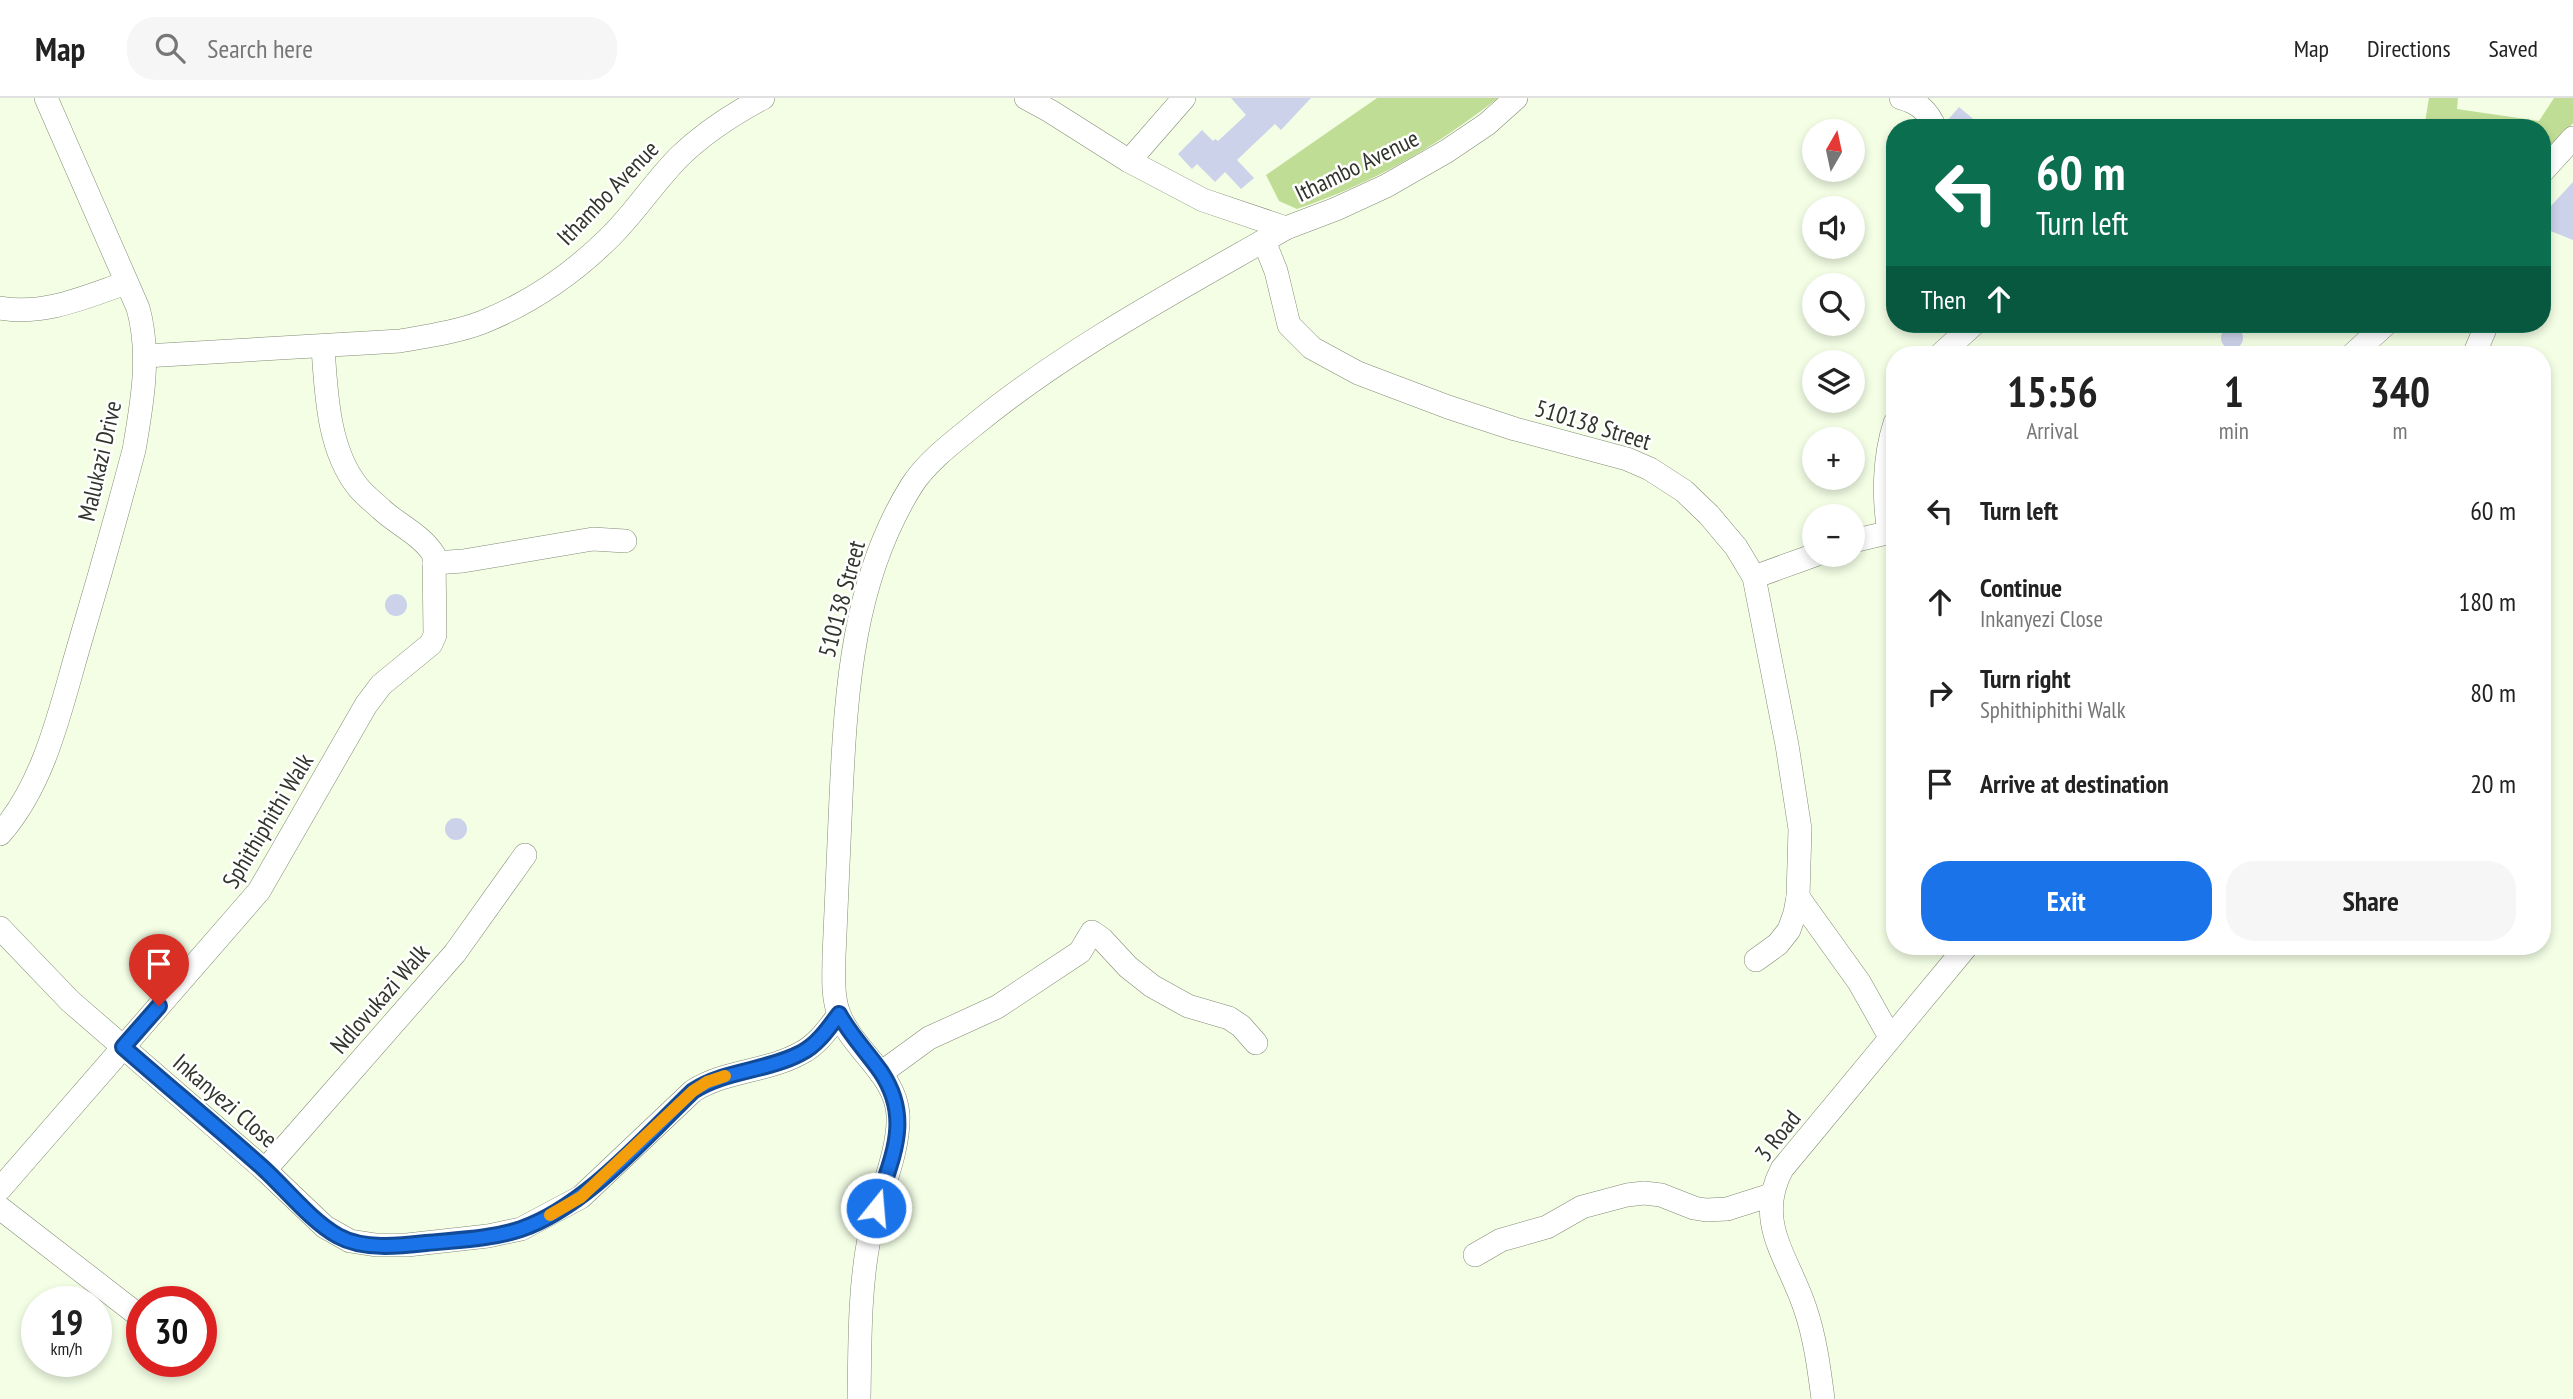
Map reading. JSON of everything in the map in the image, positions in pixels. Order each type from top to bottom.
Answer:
[{"type":"street","name":"Malukazi Drive","points":[[0,834],[21,804],[37,774],[59,715],[134,450],[145,356],[143,326],[46,98]]},
{"type":"street","name":"Ithambo Avenue","points":[[145,356],[400,341],[482,323],[550,286],[611,236],[679,157],[700,138],[763,98]]},
{"type":"street","name":"Ithambo Avenue","points":[[1026,98],[1129,161],[1203,200],[1286,228],[1386,186],[1487,124],[1516,98]]},
{"type":"street","points":[[1129,161],[1184,98]]},
{"type":"street","points":[[1901,98],[1918,103],[1931,119]]},
{"type":"street","points":[[2551,162],[2573,138]]},
{"type":"street","name":"510138 Street","points":[[859,1399],[864,1279],[869,1241],[896,1143],[898,1125],[895,1101],[881,1073],[849,1032],[839,1014],[835,999],[834,956],[850,663],[866,593],[887,533],[913,484],[951,445],[1018,391],[1113,328],[1286,228]]},
{"type":"street","name":"510138 Street","points":[[1264,241],[1276,271],[1289,326],[1312,348],[1358,373],[1448,407],[1515,429],[1627,459],[1650,469],[1684,491],[1736,547],[1754,577],[1794,789],[1800,839],[1798,897],[1788,930],[1777,944],[1756,960]]},
{"type":"street","points":[[0,308],[39,310],[126,283]]},
{"type":"street","points":[[1950,346],[1964,333]]},
{"type":"street","points":[[2362,346],[2376,333]]},
{"type":"street","points":[[323,347],[333,427],[347,470],[358,487],[374,503],[428,546],[434,564],[593,539],[625,541]]},
{"type":"street","points":[[1886,470],[1886,511]]},
{"type":"street","points":[[1865,538],[1886,533]]},
{"type":"street","points":[[1754,577],[1802,560]]},
{"type":"street","name":"Sphithiphithi Walk","points":[[0,1189],[260,891],[366,705],[382,685],[430,644],[435,635],[434,564]]},
{"type":"street","name":"Ndlovukazi Walk","points":[[265,1170],[455,953],[525,855]]},
{"type":"street","points":[[1798,897],[1859,982],[1890,1037]]},
{"type":"street","name":"Inkanyezi Close","points":[[0,928],[70,1001],[265,1170],[326,1227],[350,1241],[376,1245],[449,1241],[521,1229],[581,1197],[693,1091],[707,1082],[803,1053],[820,1039],[839,1014]]},
{"type":"street","points":[[881,1073],[929,1038],[997,1007],[1075,955],[1092,932],[1152,986],[1188,1006],[1229,1018],[1241,1026],[1256,1043]]},
{"type":"street","name":"3 Road","points":[[1823,1399],[1812,1330],[1805,1306],[1773,1232],[1769,1208],[1771,1195],[1782,1169],[1959,955]]},
{"type":"street","points":[[1475,1255],[1501,1240],[1547,1227],[1582,1207],[1627,1195],[1661,1195],[1706,1210],[1727,1209],[1771,1195]]},
{"type":"street","points":[[0,1209],[126,1306]]},
{"type":"green space","points":[[1377,98],[1498,98],[1450,133],[1377,176],[1297,209],[1279,201],[1266,175]]},
{"type":"green space","points":[[2429,98],[2458,98],[2457,109],[2525,119],[2426,119]]},
{"type":"green space","points":[[2554,98],[2573,98],[2573,123],[2551,149],[2551,119],[2540,119]]},
{"type":"building","points":[[1231,98],[1311,98],[1281,130],[1275,124],[1237,160],[1254,178],[1241,189],[1225,172],[1215,182],[1197,164],[1192,169],[1178,154],[1202,130],[1213,141],[1218,141],[1246,115]]},
{"type":"building","points":[[1959,107],[1973,119],[1949,119]]},
{"type":"building","points":[[2573,182],[2573,240],[2551,231],[2551,206]]},
{"type":"building","points":[[2222,333],[2242,334],[2240,346],[2224,346]]},
{"type":"building","points":[[396,594],[404,597],[407,605],[404,613],[396,616],[388,613],[385,605],[388,597]]},
{"type":"building","points":[[456,818],[464,821],[467,829],[464,837],[456,840],[448,837],[445,829],[448,821]]},
{"type":"slow traffic","points":[[550,1215],[581,1197],[693,1091],[707,1082],[725,1076]]},
{"type":"route","points":[[159,1006],[123,1047],[265,1170],[326,1227],[350,1241],[376,1245],[407,1245],[488,1236],[521,1229],[548,1216],[581,1197],[693,1091],[707,1082],[803,1053],[820,1039],[839,1014],[849,1032],[881,1073],[898,1112],[896,1143],[876,1208]]}]
